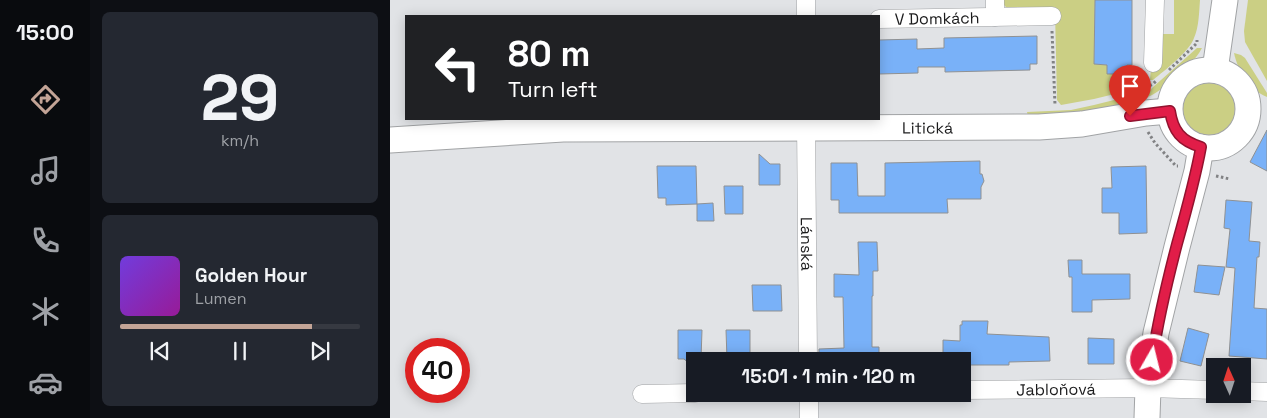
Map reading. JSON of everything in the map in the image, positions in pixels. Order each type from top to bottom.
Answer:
[{"type":"street","points":[[806,0],[806,15]]},
{"type":"street","points":[[1155,0],[1159,72]]},
{"type":"street","points":[[1214,70],[1225,0]]},
{"type":"street","name":"V Domkách","points":[[880,19],[995,9],[1052,16]]},
{"type":"street","points":[[1214,70],[1230,76],[1236,81],[1246,95],[1248,102],[1258,112],[1247,119],[1244,127],[1233,140],[1218,147],[1209,148],[1201,147],[1185,140],[1153,104],[1170,101],[1179,83],[1186,76],[1195,72],[1214,70]]},
{"type":"street","name":"Litická","points":[[390,140],[563,129],[806,123],[1039,127],[1082,124],[1153,104]]},
{"type":"street","name":"Lánská","points":[[806,123],[808,352]]},
{"type":"street","points":[[1147,418],[1148,388],[1156,333],[1197,172],[1201,147]]},
{"type":"street","name":"Jabloňová","points":[[971,390],[1148,388],[1206,390]]},
{"type":"street","points":[[1251,391],[1267,392]]},
{"type":"street","points":[[642,394],[686,393]]},
{"type":"street","points":[[809,402],[809,418]]},
{"type":"path","points":[[1052,16],[1055,108],[1062,108]]},
{"type":"path","points":[[1198,37],[1197,43],[1177,63],[1159,72],[1153,84],[1153,104],[1148,133],[1176,166],[1230,179]]},
{"type":"path","points":[[1131,94],[1153,104]]},
{"type":"green space","points":[[1003,0],[1095,0],[1094,64],[1107,65],[1107,74],[1127,74],[1127,80],[1145,71],[1145,83],[1139,88],[1061,105],[1057,100],[1055,11],[1009,10],[1004,5]]},
{"type":"green space","points":[[1174,0],[1200,0],[1196,34],[1182,55],[1153,80],[1150,80],[1151,68],[1161,67],[1161,34],[1174,34]]},
{"type":"green space","points":[[1248,0],[1267,0],[1267,81],[1245,42],[1244,31]]},
{"type":"green space","points":[[1197,48],[1202,48],[1191,62],[1160,90],[1148,97],[1152,88]]},
{"type":"green space","points":[[1234,53],[1245,58],[1267,93],[1267,97],[1255,90],[1245,79]]},
{"type":"green space","points":[[1209,83],[1219,85],[1227,91],[1233,99],[1235,109],[1233,119],[1227,127],[1219,133],[1209,135],[1199,133],[1191,127],[1185,119],[1183,109],[1185,99],[1191,91],[1199,85]]},
{"type":"green space","points":[[1134,95],[1140,98],[1094,111],[1028,116],[1027,112],[1071,110]]},
{"type":"building","points":[[1095,0],[1132,0],[1132,65],[1127,65],[1127,74],[1107,74],[1107,65],[1094,64]]},
{"type":"building","points":[[1037,36],[1037,64],[1030,64],[1030,70],[945,72],[945,67],[918,67],[918,73],[880,74],[880,40],[917,39],[917,49],[944,48],[944,38]]},
{"type":"building","points":[[1267,130],[1267,171],[1250,162]]},
{"type":"building","points":[[759,154],[770,164],[780,164],[780,185],[759,185]]},
{"type":"building","points":[[980,161],[980,174],[982,174],[984,181],[981,187],[981,199],[947,199],[948,213],[839,213],[839,200],[831,200],[831,163],[857,163],[858,196],[885,196],[885,163]]},
{"type":"building","points":[[657,166],[696,166],[697,204],[666,205],[666,198],[658,198]]},
{"type":"building","points":[[1146,166],[1147,233],[1119,234],[1119,213],[1102,213],[1102,188],[1112,188],[1111,167]]},
{"type":"building","points":[[724,186],[743,186],[743,214],[725,214]]},
{"type":"building","points":[[1226,200],[1252,202],[1249,241],[1260,242],[1259,257],[1257,257],[1254,308],[1267,309],[1267,359],[1229,356],[1235,268],[1226,267],[1230,229],[1224,228]]},
{"type":"building","points":[[713,203],[714,221],[697,221],[697,204]]},
{"type":"building","points":[[858,242],[877,242],[878,271],[873,271],[872,347],[879,347],[879,352],[819,352],[819,349],[844,348],[843,297],[834,297],[834,274],[859,275]]},
{"type":"building","points":[[1068,260],[1082,260],[1082,274],[1130,274],[1130,299],[1092,300],[1092,312],[1072,312],[1072,277],[1069,277]]},
{"type":"building","points":[[1198,265],[1225,267],[1219,295],[1194,292]]},
{"type":"building","points":[[752,285],[781,285],[782,311],[753,311]]},
{"type":"building","points":[[962,321],[988,321],[987,334],[1049,337],[1050,361],[1009,362],[1009,365],[971,365],[971,352],[943,352],[943,340],[960,341],[960,325],[962,325]]},
{"type":"building","points":[[1188,328],[1209,334],[1201,366],[1180,361]]},
{"type":"building","points":[[678,330],[702,330],[701,352],[686,352],[686,361],[678,359]]},
{"type":"building","points":[[726,330],[750,330],[750,352],[727,352]]},
{"type":"building","points":[[1088,338],[1114,339],[1114,364],[1088,364]]},
{"type":"route","points":[[1130,116],[1170,111],[1174,127],[1179,134],[1185,140],[1201,147],[1197,172],[1156,333],[1152,360]]}]
